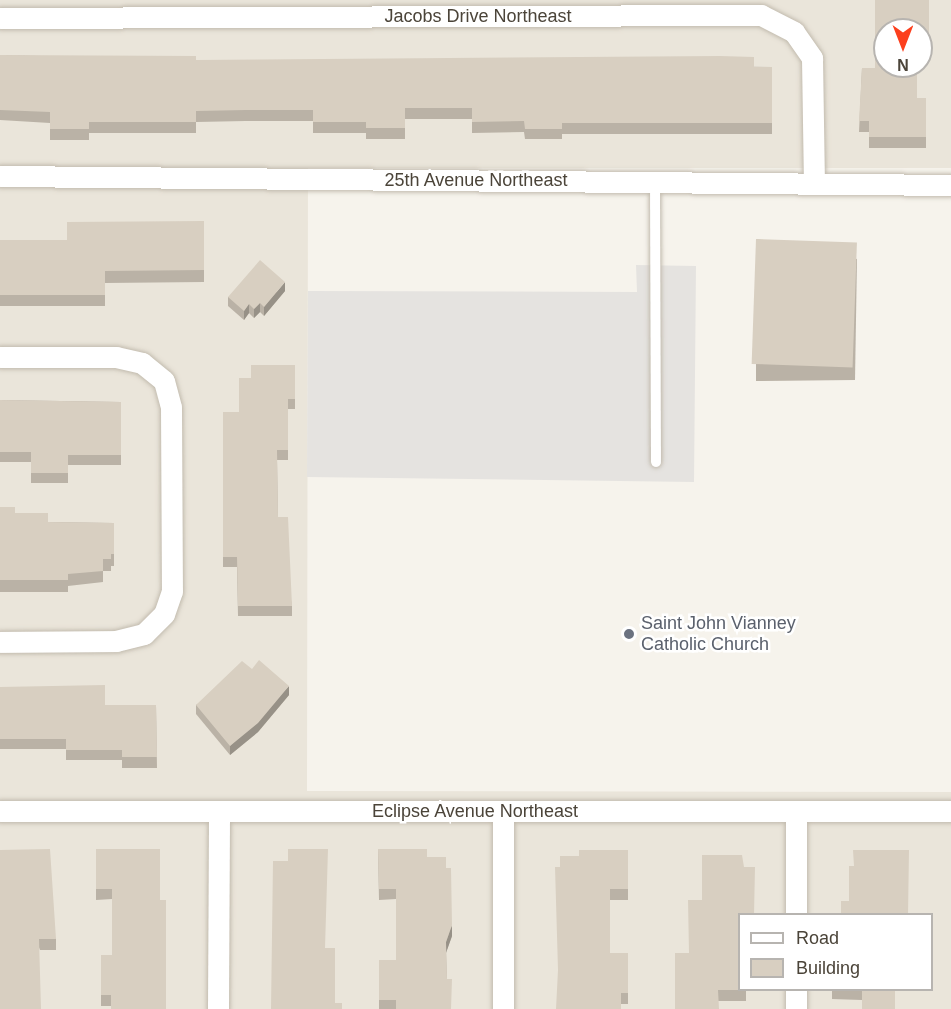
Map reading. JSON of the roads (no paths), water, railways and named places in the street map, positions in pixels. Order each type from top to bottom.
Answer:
[{"type":"street","name":"Jacobs Drive Northeast","points":[[0,18],[761,15],[794,32],[812,58],[814,184]]},
{"type":"street","name":"25th Avenue Northeast","points":[[0,176],[951,185]]},
{"type":"street","points":[[0,357],[116,357],[142,363],[164,381],[171,407],[172,579],[165,614],[144,634],[116,641],[0,642]]},
{"type":"street","name":"Eclipse Avenue Northeast","points":[[0,811],[951,811]]},
{"type":"street","points":[[218,1009],[219,811]]},
{"type":"street","points":[[503,811],[503,1009]]},
{"type":"street","points":[[796,811],[796,913]]},
{"type":"street","points":[[796,991],[796,1009]]},
{"type":"lane","points":[[655,182],[656,462]]},
{"type":"place","name":"Saint John Vianney Catholic Church","points":[[629,634]]}]
